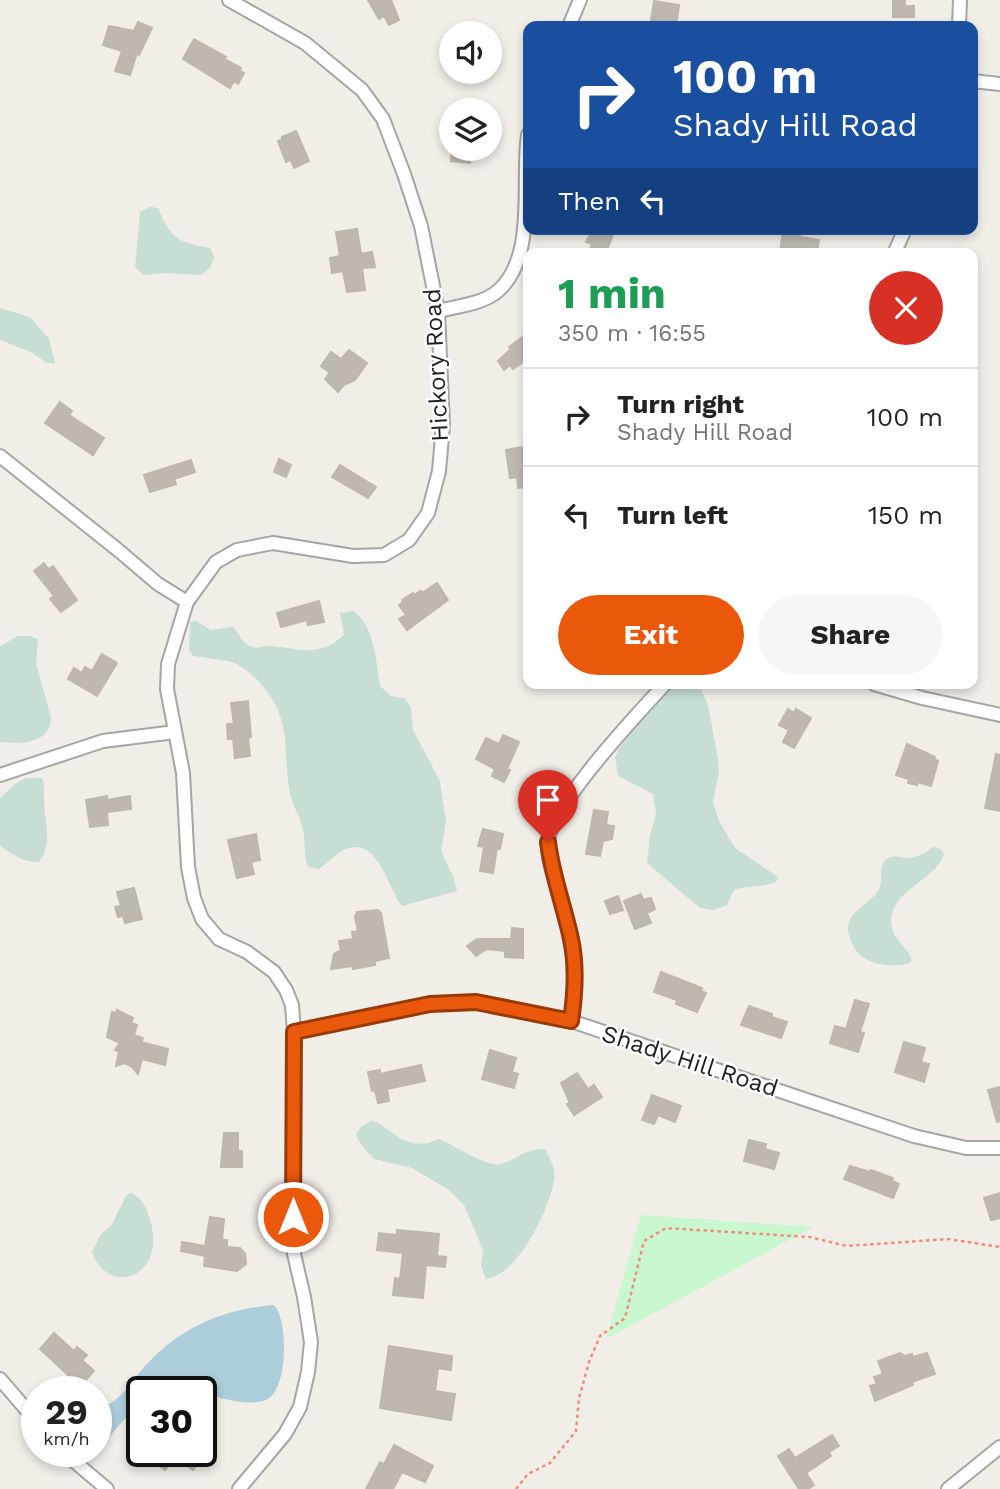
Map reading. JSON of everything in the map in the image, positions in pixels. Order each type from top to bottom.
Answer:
[{"type":"street","name":"Hickory Road","points":[[229,0],[304,43],[362,90],[383,119],[421,226],[438,311],[443,425],[439,471],[428,513],[409,540],[384,555],[353,556],[273,543],[237,550],[216,562],[187,602],[167,664],[167,689],[183,773],[188,867],[194,898],[202,919],[219,939],[247,952],[274,972],[289,997],[294,1032],[294,1254],[311,1342],[308,1372],[300,1406],[285,1434],[239,1489]]},
{"type":"street","points":[[571,21],[580,0]]},
{"type":"street","points":[[959,21],[960,0]]},
{"type":"street","points":[[978,82],[1000,84]]},
{"type":"street","points":[[438,311],[482,300],[499,291],[512,274],[523,229]]},
{"type":"street","points":[[0,456],[158,584],[187,602]]},
{"type":"street","points":[[571,1021],[576,988],[571,941],[550,859],[548,842],[551,830],[554,819],[616,738],[660,689]]},
{"type":"street","points":[[891,689],[1000,715]]},
{"type":"street","points":[[0,775],[103,741],[175,732]]},
{"type":"street","name":"Shady Hill Road","points":[[294,1032],[430,1004],[476,1002],[571,1021],[914,1136],[966,1148],[1000,1148]]},
{"type":"street","points":[[0,1379],[21,1403]]},
{"type":"street","points":[[948,1489],[1000,1447]]},
{"type":"street","points":[[81,1467],[107,1489]]},
{"type":"path","points":[[516,1489],[528,1474],[550,1463],[576,1431],[579,1398],[600,1336],[625,1318],[645,1241],[666,1227],[808,1237],[847,1246],[948,1239],[1000,1247]]},
{"type":"green space","points":[[150,207],[158,208],[167,227],[177,238],[210,248],[214,257],[210,268],[201,275],[144,275],[135,267],[140,212]]},
{"type":"green space","points":[[0,308],[30,317],[49,339],[55,363],[47,363],[31,352],[0,340]]},
{"type":"green space","points":[[353,611],[370,635],[380,686],[391,696],[404,698],[411,707],[413,730],[440,781],[446,822],[441,851],[457,891],[402,906],[381,866],[366,850],[357,847],[346,849],[319,869],[308,867],[302,825],[289,789],[284,732],[276,706],[257,680],[241,667],[226,661],[193,656],[189,650],[190,622],[196,621],[211,630],[233,627],[245,643],[254,648],[268,646],[316,650],[334,643],[344,635],[340,613]]},
{"type":"green space","points":[[18,636],[38,639],[36,664],[51,717],[49,726],[40,738],[16,743],[0,742],[0,646]]},
{"type":"green space","points":[[661,689],[701,689],[708,705],[718,759],[719,771],[713,802],[719,821],[735,848],[778,877],[776,882],[734,890],[727,905],[713,910],[700,908],[647,863],[650,835],[656,814],[653,794],[618,776],[615,757],[637,725],[646,704]]},
{"type":"green space","points":[[26,778],[42,778],[44,784],[47,840],[44,855],[39,862],[23,859],[0,846],[0,798],[16,783]]},
{"type":"green space","points":[[933,847],[941,849],[944,854],[939,864],[903,896],[892,915],[893,932],[912,960],[908,964],[890,965],[866,959],[854,947],[848,924],[879,889],[884,862],[892,857],[915,857]]},
{"type":"green space","points":[[371,1121],[377,1122],[406,1141],[421,1144],[438,1139],[492,1164],[504,1163],[530,1151],[545,1149],[554,1172],[551,1192],[530,1239],[509,1266],[498,1275],[486,1279],[481,1266],[483,1250],[464,1205],[449,1190],[412,1168],[374,1159],[356,1135],[361,1127]]},
{"type":"green space","points":[[131,1193],[139,1198],[147,1210],[153,1242],[150,1258],[142,1269],[121,1277],[110,1274],[99,1266],[92,1252],[101,1234],[111,1226],[126,1196]]},
{"type":"green space","points":[[641,1215],[813,1227],[606,1339]]},
{"type":"water","points":[[274,1305],[279,1313],[284,1340],[279,1384],[266,1400],[242,1402],[217,1397],[217,1376],[137,1376],[161,1350],[190,1329],[222,1315]]},
{"type":"water","points":[[126,1390],[126,1418],[112,1434],[112,1402]]},
{"type":"building","points":[[368,0],[391,0],[399,20],[389,25],[384,16],[379,19]]},
{"type":"building","points":[[893,0],[905,0],[905,6],[914,6],[914,17],[893,17]]},
{"type":"building","points":[[654,1],[679,5],[677,21],[651,21]]},
{"type":"building","points":[[138,22],[152,28],[139,55],[137,53],[130,75],[115,71],[122,51],[103,45],[109,26],[134,31]]},
{"type":"building","points":[[194,39],[241,68],[240,71],[244,73],[238,84],[234,81],[230,88],[183,59]]},
{"type":"building","points":[[296,131],[309,161],[294,168],[291,160],[286,162],[278,141]]},
{"type":"building","points":[[357,229],[361,254],[372,252],[375,267],[362,268],[365,290],[347,292],[343,271],[332,273],[330,258],[340,256],[336,232]]},
{"type":"building","points":[[590,235],[613,235],[608,248],[590,248],[592,244],[586,242]]},
{"type":"building","points":[[782,235],[800,235],[819,240],[818,248],[781,248]]},
{"type":"building","points":[[523,337],[523,362],[513,369],[510,365],[504,370],[498,361],[511,349],[509,347]]},
{"type":"building","points":[[349,350],[367,363],[355,380],[344,385],[338,392],[325,379],[330,373],[321,366],[331,352],[341,359]]},
{"type":"building","points":[[60,402],[72,411],[69,415],[104,438],[93,455],[45,423]]},
{"type":"building","points":[[523,447],[523,488],[518,488],[517,477],[510,478],[506,450]]},
{"type":"building","points":[[279,459],[291,465],[286,477],[274,472]]},
{"type":"building","points":[[191,460],[195,472],[174,479],[176,484],[150,492],[144,475]]},
{"type":"building","points":[[340,465],[376,487],[368,498],[332,477]]},
{"type":"building","points":[[44,563],[48,569],[53,566],[77,600],[61,612],[50,599],[54,596],[34,571]]},
{"type":"building","points":[[437,583],[448,600],[407,630],[399,619],[406,615],[399,605],[402,600],[413,593],[422,593]]},
{"type":"building","points":[[319,601],[324,622],[308,625],[307,620],[281,627],[277,613]]},
{"type":"building","points":[[102,654],[117,663],[97,696],[68,679],[74,668],[82,673],[85,667],[92,671]]},
{"type":"building","points":[[248,701],[250,756],[235,758],[233,739],[228,739],[227,724],[234,724],[231,703]]},
{"type":"building","points":[[788,709],[794,713],[796,709],[811,718],[794,748],[783,742],[789,730],[779,725]]},
{"type":"building","points":[[503,735],[519,742],[504,782],[492,776],[495,769],[476,759],[486,738],[499,744]]},
{"type":"building","points":[[907,744],[938,761],[931,786],[918,782],[917,785],[908,783],[909,779],[896,775]]},
{"type":"building","points":[[996,754],[1000,755],[1000,811],[985,808]]},
{"type":"building","points":[[107,796],[107,800],[130,796],[131,809],[107,812],[108,825],[90,827],[86,800]]},
{"type":"building","points":[[594,810],[608,812],[606,825],[614,826],[612,839],[603,841],[600,856],[586,854]]},
{"type":"building","points":[[483,829],[503,834],[500,849],[497,848],[493,873],[480,871],[484,847],[478,846]]},
{"type":"building","points":[[256,834],[260,860],[251,862],[254,874],[237,878],[228,840]]},
{"type":"building","points":[[134,888],[142,919],[125,923],[123,916],[118,917],[115,907],[121,906],[117,892]]},
{"type":"building","points":[[641,894],[643,900],[651,898],[655,909],[647,913],[651,923],[635,929],[624,901]]},
{"type":"building","points":[[618,896],[623,910],[610,914],[605,901]]},
{"type":"building","points":[[378,910],[381,913],[389,958],[375,961],[375,965],[331,969],[334,954],[341,950],[339,941],[353,939],[352,932],[358,931],[355,917],[357,912]]},
{"type":"building","points":[[512,928],[523,929],[523,958],[505,957],[505,951],[487,949],[476,956],[467,946],[477,939],[511,939]]},
{"type":"building","points":[[661,972],[702,988],[701,991],[706,993],[697,1012],[676,1004],[677,1000],[654,992]]},
{"type":"building","points":[[855,1000],[869,1004],[860,1032],[864,1033],[858,1052],[830,1043],[835,1026],[846,1029]]},
{"type":"building","points":[[749,1006],[787,1022],[781,1038],[741,1025]]},
{"type":"building","points":[[117,1010],[133,1018],[131,1023],[137,1025],[134,1035],[143,1038],[141,1042],[168,1049],[165,1065],[142,1059],[138,1074],[124,1063],[116,1066],[119,1052],[115,1050],[120,1043],[107,1037],[112,1012],[116,1013]]},
{"type":"building","points":[[904,1042],[925,1048],[921,1062],[929,1064],[924,1082],[895,1072]]},
{"type":"building","points":[[490,1050],[516,1058],[512,1072],[518,1074],[514,1088],[482,1079]]},
{"type":"building","points":[[421,1065],[425,1081],[387,1089],[389,1101],[378,1103],[368,1072],[380,1070],[380,1074]]},
{"type":"building","points":[[577,1073],[588,1089],[594,1085],[602,1097],[574,1115],[567,1104],[570,1103],[561,1083]]},
{"type":"building","points":[[1000,1087],[1000,1121],[997,1122],[988,1090]]},
{"type":"building","points":[[652,1095],[681,1106],[675,1122],[658,1115],[654,1124],[642,1120]]},
{"type":"building","points":[[224,1133],[238,1133],[238,1151],[242,1151],[242,1167],[221,1167]]},
{"type":"building","points":[[749,1140],[766,1144],[765,1149],[779,1153],[774,1169],[744,1161]]},
{"type":"building","points":[[850,1166],[893,1178],[892,1181],[899,1184],[893,1198],[844,1179]]},
{"type":"building","points":[[1000,1193],[1000,1218],[991,1220],[984,1198]]},
{"type":"building","points":[[210,1217],[224,1219],[222,1240],[227,1240],[227,1247],[240,1248],[245,1254],[246,1264],[237,1271],[204,1266],[205,1256],[181,1251],[182,1242],[205,1246]]},
{"type":"building","points":[[397,1230],[439,1234],[437,1256],[446,1257],[445,1267],[426,1265],[423,1298],[393,1295],[395,1278],[400,1279],[403,1253],[377,1250],[379,1233],[397,1235]]},
{"type":"building","points":[[54,1333],[74,1351],[77,1347],[87,1355],[82,1360],[94,1371],[89,1376],[69,1376],[40,1349]]},
{"type":"building","points":[[389,1346],[452,1356],[451,1370],[438,1368],[435,1391],[455,1394],[451,1420],[380,1408]]},
{"type":"building","points":[[900,1353],[905,1356],[912,1354],[913,1357],[927,1353],[935,1374],[912,1382],[913,1385],[875,1401],[870,1386],[877,1384],[874,1377],[883,1374],[878,1361]]},
{"type":"building","points":[[832,1435],[839,1446],[829,1452],[831,1456],[806,1473],[814,1485],[808,1489],[799,1489],[778,1456],[789,1449],[795,1458]]},
{"type":"building","points":[[394,1445],[433,1466],[425,1482],[402,1472],[393,1489],[366,1489],[380,1462],[384,1464]]},
{"type":"route","points":[[293,1217],[294,1032],[430,1004],[476,1002],[571,1021],[576,988],[571,941],[548,842]]}]
